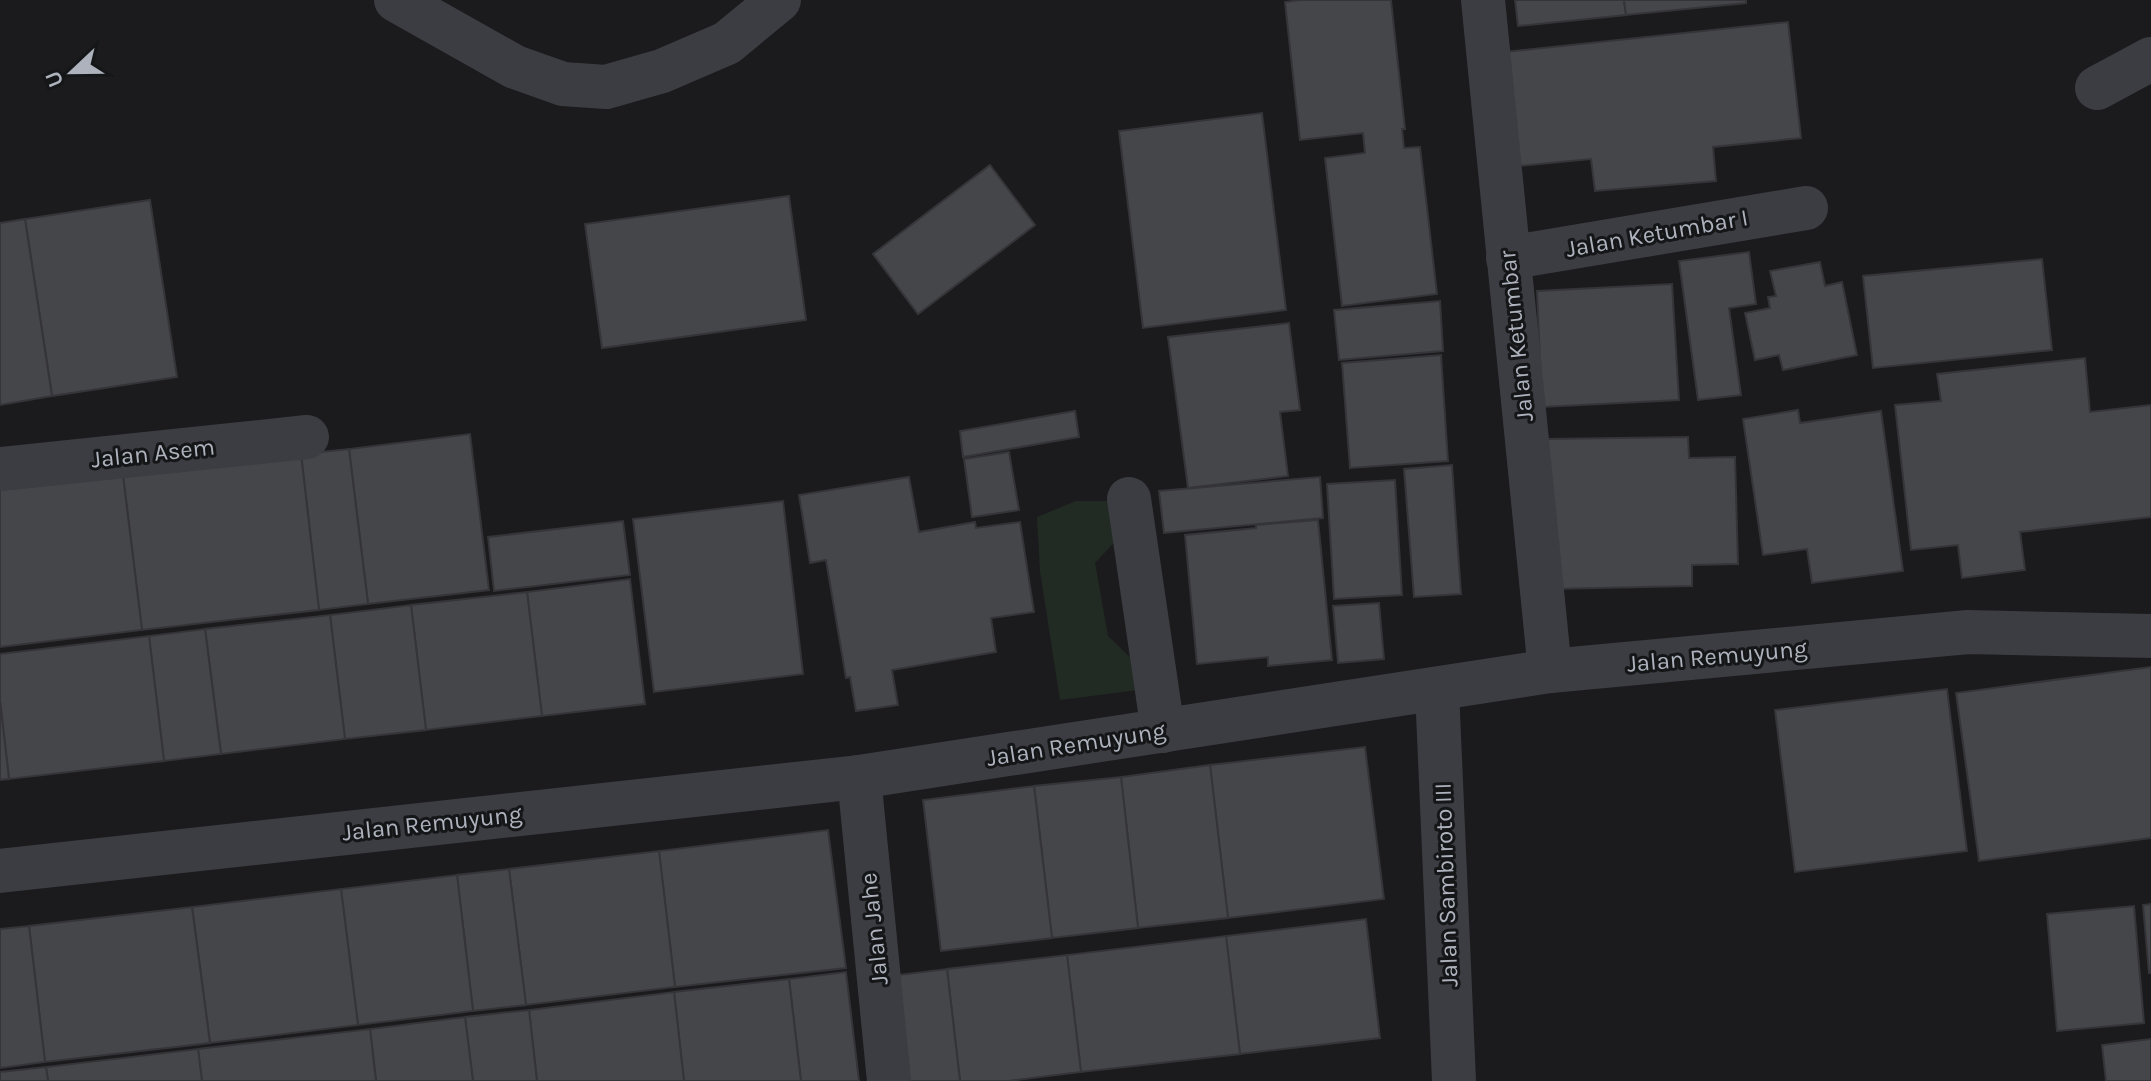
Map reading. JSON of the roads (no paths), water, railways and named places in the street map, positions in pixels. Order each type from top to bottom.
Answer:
[{"type":"street","points":[[396,0],[515,67],[580,87],[606,87],[662,71],[727,43],[779,0]]},
{"type":"street","name":"Jalan Ketumbar","points":[[1483,0],[1550,671]]},
{"type":"street","points":[[2097,88],[2151,59]]},
{"type":"street","name":"Jalan Ketumbar I","points":[[1508,258],[1806,208]]},
{"type":"street","name":"Jalan Asem","points":[[0,469],[307,437]]},
{"type":"street","points":[[1129,499],[1163,731]]},
{"type":"street","name":"Jalan Remuyung","points":[[0,871],[859,777],[1550,671],[1968,632],[2151,636]]},
{"type":"street","name":"Jalan Sambiroto III","points":[[1437,690],[1454,1081]]},
{"type":"street","name":"Jalan Jahe","points":[[859,777],[889,1081]]}]
